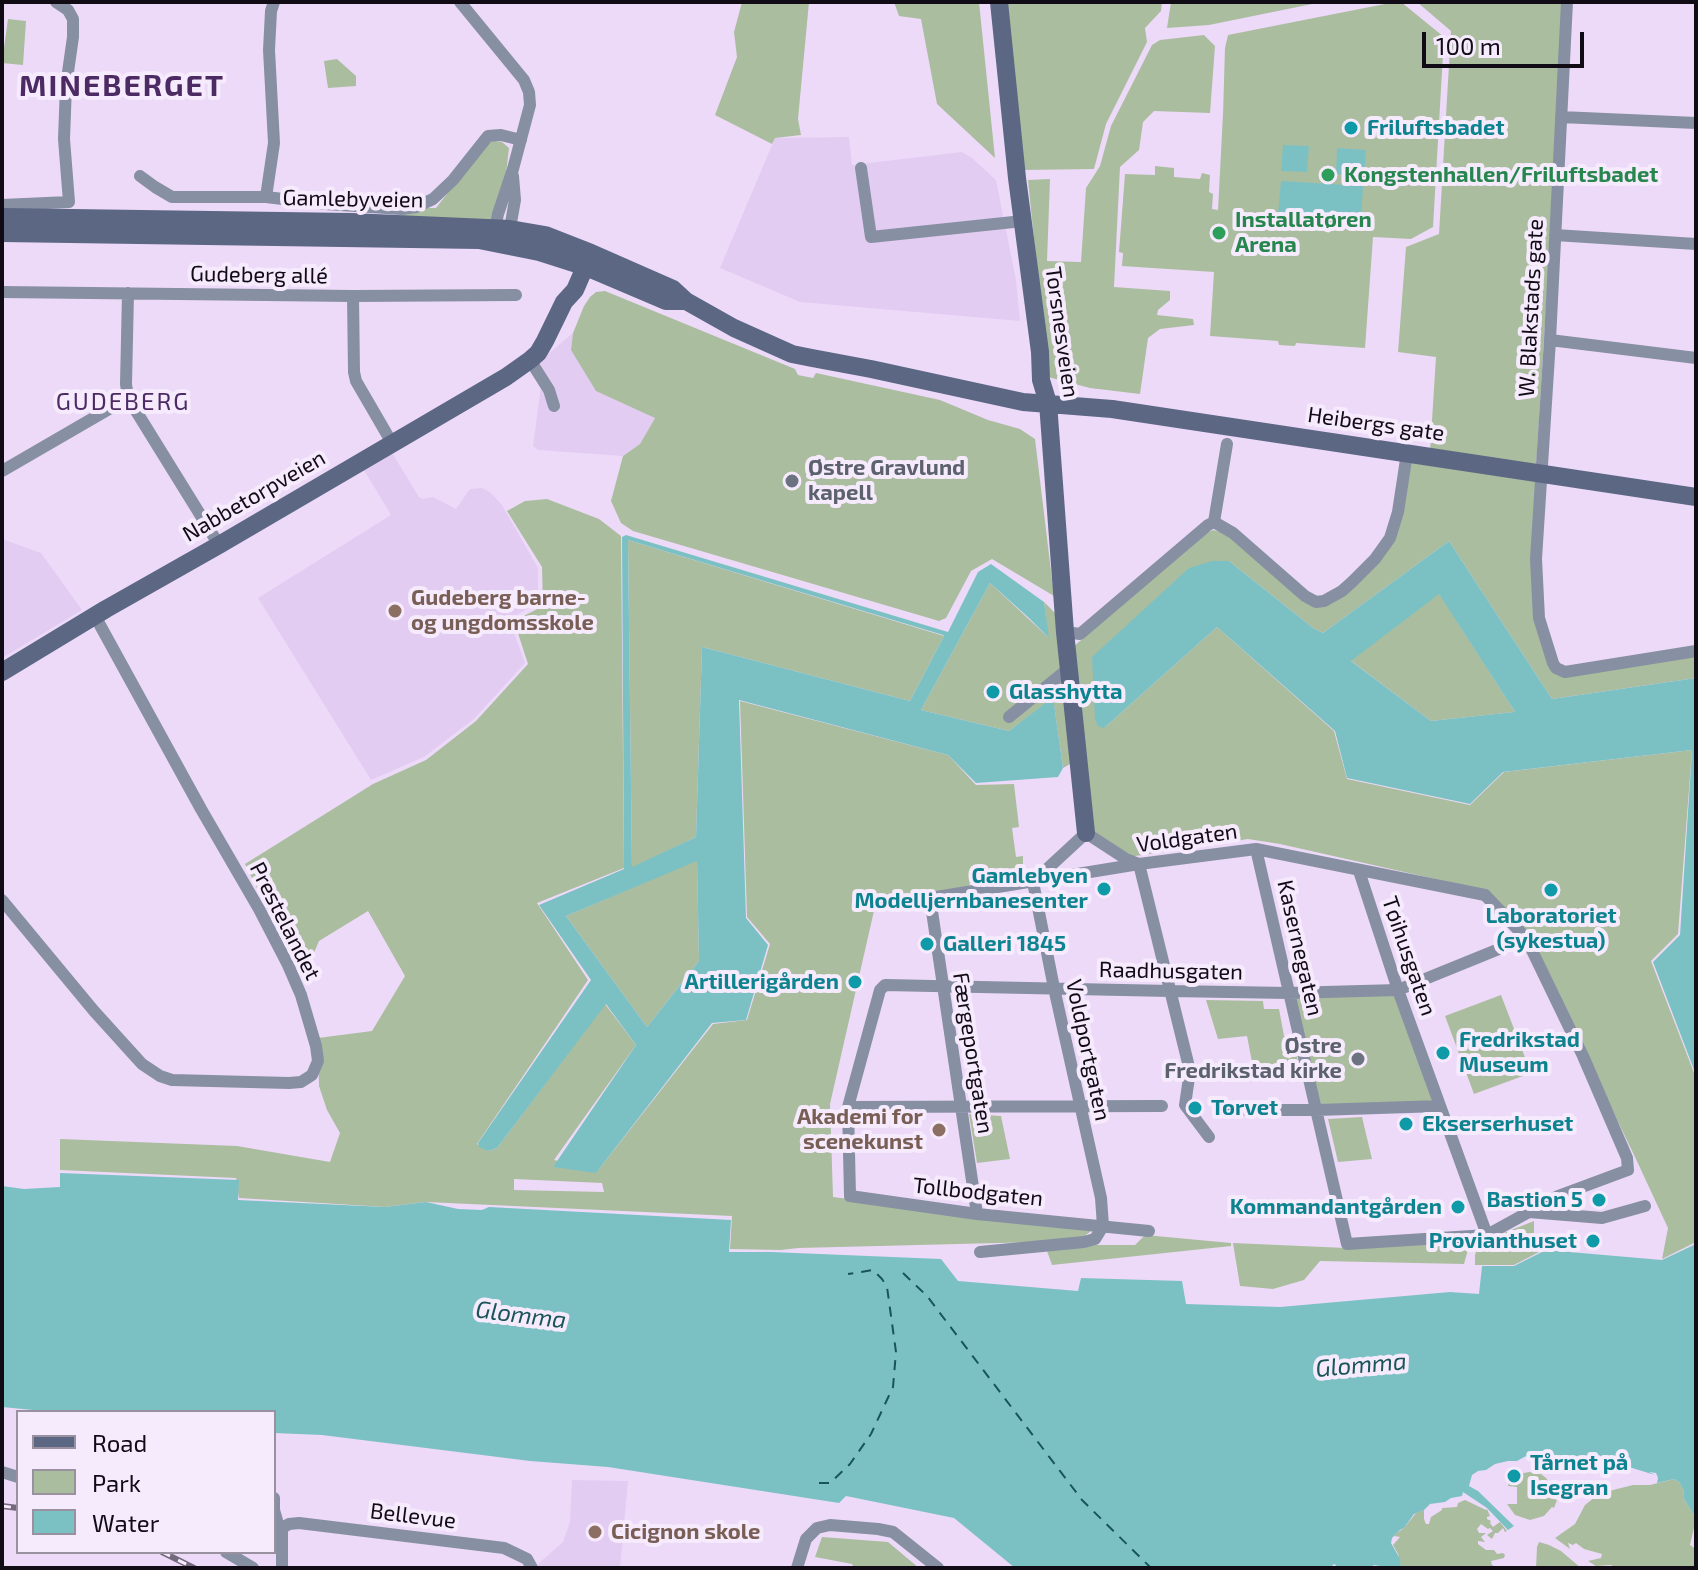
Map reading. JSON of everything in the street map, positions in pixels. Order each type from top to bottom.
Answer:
[{"type":"street","points":[[2,205],[69,202],[64,139],[73,19],[68,10],[56,2]]},
{"type":"street","points":[[266,197],[274,143],[269,50],[274,2]]},
{"type":"street","points":[[460,2],[524,80],[529,92],[530,105],[513,169],[515,200],[501,236]]},
{"type":"street","name":"Torsnesveien","points":[[999,2],[1041,380],[1048,403],[1068,669],[1086,833]]},
{"type":"street","name":"W. Blakstads gate","points":[[1567,2],[1536,559],[1539,618],[1553,663],[1565,672],[1696,651]]},
{"type":"street","points":[[1561,117],[1696,123]]},
{"type":"street","points":[[140,176],[172,197],[266,197],[401,209],[416,207],[433,199],[453,180],[488,136],[501,135],[521,140]]},
{"type":"street","points":[[861,168],[871,237],[1023,221]]},
{"type":"street","name":"Gamlebyveien","points":[[2,217],[351,222],[501,236],[539,252],[581,258],[666,301],[686,301],[734,328],[792,354],[1023,402],[1048,403]]},
{"type":"street","name":"Gamlebyveien","points":[[2,233],[466,239],[501,236]]},
{"type":"street","points":[[1555,235],[1696,244]]},
{"type":"street","name":"Nabbetorpveien","points":[[2,672],[506,377],[530,360],[538,353],[564,302],[575,290],[581,258]]},
{"type":"street","name":"Gudeberg allé","points":[[2,292],[516,295]]},
{"type":"street","points":[[128,293],[128,398],[219,545]]},
{"type":"street","points":[[353,296],[356,381],[392,443]]},
{"type":"street","points":[[1550,340],[1696,358]]},
{"type":"street","points":[[530,360],[549,390],[554,406]]},
{"type":"street","points":[[2,471],[128,398]]},
{"type":"street","name":"Heibergs gate","points":[[1048,403],[1112,409],[1696,497]]},
{"type":"street","points":[[1214,522],[1227,444]]},
{"type":"street","points":[[1214,522],[1233,533],[1305,596],[1316,602],[1324,601],[1352,582],[1390,538],[1398,512],[1407,453]]},
{"type":"street","points":[[1065,632],[1080,634],[1214,522]]},
{"type":"street","name":"Prestelandet","points":[[2,900],[94,1011],[142,1064],[160,1076],[172,1080],[289,1083],[301,1082],[312,1075],[318,1061],[316,1046],[301,995],[288,965],[95,616]]},
{"type":"street","points":[[1009,717],[1068,669]]},
{"type":"street","points":[[1033,882],[1086,833],[1139,864],[1190,1071],[1185,1105],[1209,1137]]},
{"type":"street","name":"Voldgaten","points":[[930,898],[1139,864],[1256,849],[1485,895],[1526,938],[1627,1158],[1628,1170],[1576,1190]]},
{"type":"street","name":"Kasernegaten","points":[[1256,849],[1347,1244],[1487,1235]]},
{"type":"street","name":"Tøihusgaten","points":[[1359,871],[1398,990],[1487,1235]]},
{"type":"street","name":"Voldportgaten","points":[[1033,882],[1101,1198],[1103,1226]]},
{"type":"street","name":"Færgeportgaten","points":[[930,898],[977,1214]]},
{"type":"street","points":[[1398,990],[1526,938]]},
{"type":"street","name":"Raadhusgaten","points":[[848,1107],[880,990],[885,985],[1289,993],[1398,990]]},
{"type":"street","points":[[848,1107],[1162,1106]]},
{"type":"street","points":[[1228,1110],[1440,1106]]},
{"type":"street","name":"Tollbodgaten","points":[[848,1107],[850,1196],[977,1214],[1149,1231]]},
{"type":"street","points":[[1487,1235],[1558,1196],[1576,1190],[1581,1216]]},
{"type":"street","points":[[1529,1212],[1602,1218],[1645,1206]]},
{"type":"street","points":[[980,1252],[1084,1242],[1095,1239],[1103,1226]]},
{"type":"street","points":[[276,1517],[282,1528],[282,1568]]},
{"type":"street","name":"Bellevue","points":[[282,1528],[299,1523],[504,1548],[527,1559],[532,1568]]},
{"type":"street","points":[[797,1568],[806,1539],[817,1528],[830,1525],[889,1530],[938,1568]]},
{"type":"street","points":[[229,1554],[253,1568]]},
{"type":"shaded area","points":[[849,137],[852,165],[962,152],[996,180],[1016,280],[1020,321],[800,302],[720,268],[775,138]]},
{"type":"shaded area","points":[[573,333],[571,350],[655,418],[640,444],[623,456],[538,450],[533,446],[541,386],[529,370]]},
{"type":"shaded area","name":"Gudeberg barne- og ungdomsskole","points":[[391,451],[422,499],[433,497],[456,509],[470,489],[482,488],[490,492],[502,505],[538,568],[538,603],[509,619],[525,663],[474,719],[424,757],[371,780],[258,598],[391,515],[362,467]]},
{"type":"shaded area","points":[[2,539],[41,553],[82,610],[2,658]]},
{"type":"shaded area","name":"Cicignon skole","points":[[572,1480],[628,1481],[620,1568],[539,1568],[538,1564],[563,1542],[570,1522]]},
{"type":"green space","points":[[742,2],[809,2],[798,119],[801,135],[775,138],[772,144],[715,115],[737,57],[734,32]]},
{"type":"green space","points":[[894,2],[979,2],[995,158],[937,104],[921,19],[899,16]]},
{"type":"green space","points":[[1006,2],[1162,2],[1161,11],[1145,28],[1147,42],[1106,124],[1094,169],[1023,170]]},
{"type":"green space","points":[[1171,2],[1322,2],[1209,25],[1167,28]]},
{"type":"green space","name":"Kongstenhallen/Friluftsbadet","points":[[1401,2],[1444,37],[1433,227],[1411,239],[1373,237],[1365,348],[1296,343],[1295,346],[1279,345],[1278,341],[1210,336],[1214,272],[1122,266],[1123,253],[1119,252],[1125,174],[1155,175],[1155,166],[1174,168],[1174,177],[1200,179],[1202,173],[1210,175],[1212,209],[1218,210],[1228,35]]},
{"type":"green space","points":[[1417,2],[1565,2],[1536,468],[1430,452],[1436,357],[1398,352],[1406,247],[1439,234],[1451,31]]},
{"type":"green space","points":[[8,19],[26,21],[23,65],[2,63]]},
{"type":"green space","points":[[1204,35],[1215,46],[1210,113],[1154,111],[1143,122],[1139,150],[1120,167],[1114,287],[1170,291],[1170,300],[1158,310],[1157,315],[1193,319],[1194,325],[1160,329],[1148,338],[1140,394],[1090,388],[1048,377],[1028,180],[1050,179],[1047,261],[1081,262],[1086,188],[1100,166],[1111,126],[1152,45],[1160,40]]},
{"type":"green space","points":[[337,59],[356,76],[356,86],[328,88],[324,61]]},
{"type":"green space","points":[[492,141],[502,142],[509,148],[503,222],[402,218],[402,211],[436,208],[484,146]]},
{"type":"green space","points":[[605,291],[795,369],[798,375],[813,378],[816,373],[940,400],[988,420],[1020,429],[1035,439],[1054,596],[992,559],[971,571],[946,618],[939,621],[633,531],[621,523],[611,501],[623,456],[640,444],[655,418],[596,391],[571,350],[573,333],[584,306],[596,292]]},
{"type":"green space","points":[[1411,460],[1537,481],[1531,559],[1553,670],[1696,656],[1696,678],[1552,699],[1449,541],[1323,633],[1229,561],[1104,728],[1217,627],[1334,731],[1347,779],[1470,805],[1504,772],[1692,750],[1678,934],[1651,961],[1696,1078],[1696,1242],[1662,1259],[1668,1228],[1529,937],[1484,890],[1248,839],[1129,857],[1089,834],[1079,759],[1063,768],[1053,698],[1009,731],[921,710],[990,583],[1048,637],[1044,602],[1070,628],[1073,647],[1213,530],[1225,533],[1317,607],[1379,563]]},
{"type":"green space","points":[[547,499],[599,519],[621,536],[624,868],[537,903],[588,980],[477,1144],[489,1151],[497,1148],[605,1004],[636,1045],[554,1160],[599,1169],[713,1024],[747,1020],[770,944],[747,917],[740,701],[948,755],[976,785],[1014,784],[1019,827],[1012,828],[1016,857],[1023,856],[1023,868],[1007,875],[971,881],[968,888],[876,902],[830,1104],[833,1197],[1091,1231],[1078,1241],[730,1249],[732,1216],[426,1202],[385,1207],[239,1198],[236,1178],[60,1170],[60,1139],[237,1146],[330,1162],[340,1133],[327,1110],[319,1086],[318,1038],[372,1031],[405,976],[368,911],[319,941],[305,974],[276,926],[245,864],[373,784],[426,760],[476,721],[528,664],[514,621],[543,606],[542,567],[507,511],[525,501]],"holes":[[[514,1179],[602,1183],[604,1192],[514,1190]]]},
{"type":"green space","points":[[628,540],[944,636],[910,701],[702,647],[696,837],[632,868]]},
{"type":"green space","points":[[1439,593],[1515,712],[1431,721],[1350,660]]},
{"type":"green space","points":[[697,860],[699,961],[647,1027],[566,916]]},
{"type":"green space","points":[[1396,991],[1436,1104],[1319,1107],[1294,996]]},
{"type":"green space","points":[[1501,995],[1531,1073],[1474,1094],[1445,1016]]},
{"type":"green space","points":[[1206,1000],[1263,1001],[1264,1009],[1279,1009],[1284,1036],[1291,1036],[1300,1068],[1253,1067],[1247,1036],[1218,1039]]},
{"type":"green space","points":[[969,1114],[1001,1116],[1010,1159],[977,1163]]},
{"type":"green space","points":[[1362,1117],[1372,1159],[1338,1162],[1328,1119]]},
{"type":"green space","points":[[1534,1221],[1534,1233],[1551,1234],[1550,1249],[1514,1265],[1475,1265],[1478,1246],[1486,1240]]},
{"type":"green space","points":[[1145,1235],[1231,1243],[1231,1246],[1052,1265],[1047,1251],[1090,1245],[1135,1245]]},
{"type":"green space","points":[[1470,1242],[1464,1264],[1320,1261],[1304,1280],[1273,1289],[1240,1286],[1233,1243],[1346,1248]]},
{"type":"green space","points":[[1529,1472],[1546,1478],[1557,1500],[1554,1508],[1544,1516],[1530,1520],[1515,1515],[1507,1504],[1517,1504],[1517,1487],[1508,1486],[1509,1483],[1519,1474]]},
{"type":"green space","points":[[1674,1479],[1684,1491],[1683,1497],[1696,1519],[1690,1545],[1696,1549],[1696,1568],[1596,1566],[1588,1561],[1601,1558],[1602,1554],[1584,1549],[1576,1543],[1568,1543],[1570,1549],[1555,1538],[1575,1524],[1585,1505],[1605,1492]]},
{"type":"green space","points":[[1465,1500],[1487,1509],[1490,1516],[1487,1519],[1493,1527],[1500,1522],[1507,1531],[1503,1528],[1492,1539],[1487,1535],[1493,1531],[1490,1528],[1481,1524],[1477,1529],[1479,1533],[1486,1533],[1481,1537],[1485,1542],[1478,1541],[1478,1544],[1486,1550],[1505,1555],[1491,1561],[1498,1568],[1401,1568],[1393,1545],[1400,1537],[1394,1536],[1416,1513],[1424,1510],[1424,1519],[1429,1524],[1431,1517],[1442,1508],[1457,1507]]},
{"type":"green space","points":[[822,1537],[888,1542],[919,1568],[854,1568],[852,1564],[815,1557]]},
{"type":"green space","points":[[1539,1542],[1561,1551],[1581,1568],[1536,1568]]},
{"type":"water","points":[[1283,145],[1309,146],[1307,172],[1281,171]]},
{"type":"water","points":[[1337,148],[1366,150],[1364,176],[1336,174]]},
{"type":"water","points":[[1281,181],[1363,186],[1361,221],[1278,215]]},
{"type":"water","points":[[626,535],[948,632],[978,572],[991,564],[1044,602],[1049,638],[990,583],[921,710],[1009,731],[1053,697],[1063,768],[1058,777],[976,783],[948,755],[739,700],[746,918],[768,945],[746,1020],[712,1023],[596,1173],[553,1167],[636,1045],[606,1004],[497,1148],[489,1151],[479,1147],[478,1143],[591,980],[539,905],[624,869],[622,537]],"holes":[[[628,540],[943,635],[944,636],[910,701],[702,647],[696,837],[632,867]],[[697,861],[699,961],[647,1027],[566,916]]]},
{"type":"water","points":[[1449,541],[1552,699],[1696,678],[1696,1075],[1653,962],[1680,935],[1692,750],[1503,772],[1470,804],[1347,778],[1335,731],[1217,627],[1104,728],[1098,726],[1095,719],[1092,657],[1189,568],[1212,561],[1229,561],[1323,633]],"holes":[[[1439,594],[1515,712],[1431,721],[1351,661]]]},
{"type":"water","name":"Glomma","points":[[60,1173],[239,1180],[238,1200],[385,1207],[426,1202],[458,1209],[482,1210],[489,1207],[731,1220],[729,1252],[941,1259],[958,1281],[1078,1291],[1081,1278],[1182,1281],[1186,1304],[1280,1307],[1450,1292],[1479,1294],[1482,1266],[1514,1266],[1546,1250],[1662,1260],[1696,1244],[1696,1519],[1683,1497],[1684,1491],[1679,1482],[1674,1479],[1657,1483],[1656,1473],[1629,1467],[1618,1457],[1591,1456],[1586,1461],[1584,1458],[1578,1460],[1576,1467],[1569,1469],[1547,1467],[1526,1456],[1478,1471],[1472,1475],[1469,1486],[1514,1526],[1508,1530],[1487,1508],[1463,1492],[1462,1496],[1430,1504],[1414,1514],[1392,1538],[1401,1568],[1374,1565],[1369,1568],[1334,1568],[1334,1564],[1330,1568],[1015,1568],[954,1518],[846,1496],[839,1503],[608,1467],[530,1461],[322,1435],[276,1433],[276,1410],[33,1410],[2,1407],[2,1186],[24,1189],[60,1187]]},
{"type":"ferry route","points":[[819,1483],[830,1483],[850,1464],[871,1434],[893,1387],[896,1352],[887,1287],[873,1270],[848,1274]]},
{"type":"ferry route","points":[[903,1273],[927,1296],[1082,1500],[1151,1568]]},
{"type":"railway","points":[[2,1506],[16,1508]]},
{"type":"railway","points":[[166,1554],[194,1568]]},
{"type":"place","name":"Friluftsbadet","points":[[1351,128]]},
{"type":"place","name":"Kongstenhallen/Friluftsbadet","points":[[1328,175]]},
{"type":"place","name":"Installatøren Arena","points":[[1219,233]]},
{"type":"place","name":"Østre Gravlund kapell","points":[[792,481]]},
{"type":"place","name":"Gudeberg barne- og ungdomsskole","points":[[395,611]]},
{"type":"place","name":"Glasshytta","points":[[993,692]]},
{"type":"place","name":"Gamlebyen Modelljernbanesenter","points":[[1104,889]]},
{"type":"place","name":"Laboratoriet (sykestua)","points":[[1551,890]]},
{"type":"place","name":"Galleri 1845","points":[[927,944]]},
{"type":"place","name":"Artillerigården","points":[[855,982]]},
{"type":"place","name":"Fredrikstad Museum","points":[[1443,1053]]},
{"type":"place","name":"Østre Fredrikstad kirke","points":[[1358,1059]]},
{"type":"place","name":"Torvet","points":[[1195,1108]]},
{"type":"place","name":"Ekserserhuset","points":[[1406,1124]]},
{"type":"place","name":"Akademi for scenekunst","points":[[939,1130]]},
{"type":"place","name":"Bastion 5","points":[[1599,1200]]},
{"type":"place","name":"Kommandantgården","points":[[1458,1207]]},
{"type":"place","name":"Provianthuset","points":[[1593,1241]]},
{"type":"place","name":"Tårnet på Isegran","points":[[1514,1476]]},
{"type":"place","name":"Cicignon skole","points":[[595,1532]]},
{"type":"district","name":"MINEBERGET","points":[[122,86]]},
{"type":"district","name":"GUDEBERG","points":[[123,402]]}]
